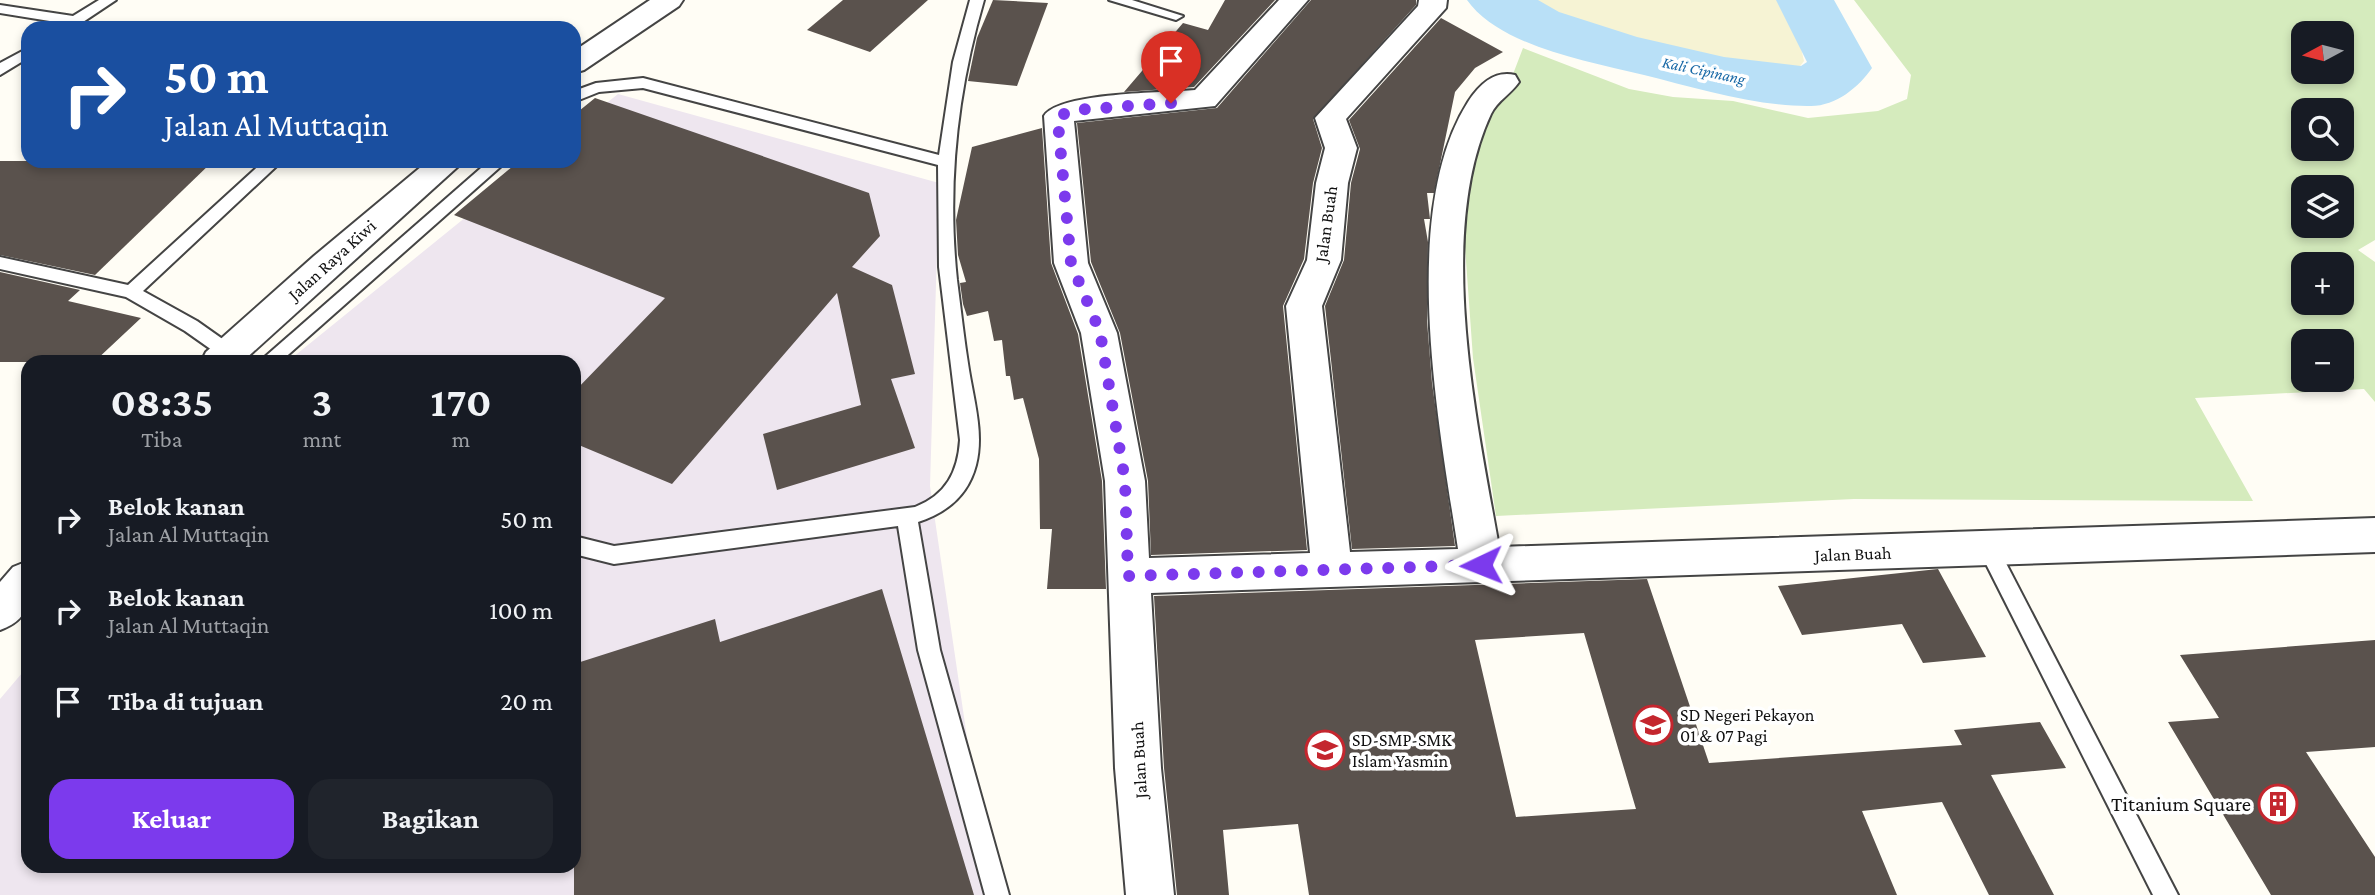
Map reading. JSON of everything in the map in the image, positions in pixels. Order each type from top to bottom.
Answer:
[{"type":"street","points":[[581,59],[669,0]]},
{"type":"street","points":[[1128,576],[1125,481],[1100,332],[1071,263],[1059,116],[1074,110],[1204,99],[1294,0]]},
{"type":"street","name":"Jalan Buah","points":[[1332,571],[1304,306],[1324,260],[1332,183],[1341,148],[1330,118],[1432,8],[1433,0]]},
{"type":"street","points":[[1481,565],[1455,405],[1445,276],[1454,183],[1461,154],[1476,114],[1484,101],[1504,82]]},
{"type":"street","name":"Jalan Raya Kiwi","points":[[234,355],[326,264],[440,168]]},
{"type":"street","name":"Jalan Buah","points":[[1150,895],[1138,768],[1135,654],[1128,576],[1989,550],[2375,535]]},
{"type":"street","points":[[0,612],[21,587]]},
{"type":"lane","points":[[76,21],[109,0]]},
{"type":"lane","points":[[581,547],[614,555],[907,517],[928,513],[944,501],[958,484],[967,466],[970,432],[946,251],[946,162],[954,84],[977,0]]},
{"type":"lane","points":[[1116,0],[1176,16]]},
{"type":"lane","points":[[0,9],[52,21]]},
{"type":"lane","points":[[0,70],[21,56]]},
{"type":"lane","points":[[581,94],[596,88],[643,83],[946,162]]},
{"type":"lane","points":[[131,292],[266,168]]},
{"type":"lane","points":[[276,355],[491,168]]},
{"type":"lane","points":[[0,263],[131,292],[191,326],[225,355]]},
{"type":"lane","points":[[907,517],[929,650],[997,895]]},
{"type":"lane","points":[[1989,550],[2165,895]]},
{"type":"shaded area","points":[[1528,0],[1784,0],[1796,26],[1804,61],[1792,77],[1683,59],[1599,34]]},
{"type":"shaded area","points":[[618,94],[939,183],[930,486],[973,778],[1007,895],[0,895],[0,699],[21,674],[21,873],[581,873],[581,355],[296,355],[526,168],[581,168],[581,123]]},
{"type":"green space","points":[[1854,0],[2375,0],[2375,240],[2358,250],[2375,262],[2375,402],[2364,389],[2354,390],[2354,329],[2291,329],[2291,392],[2308,392],[2195,398],[2253,501],[1854,499],[1496,516],[1473,358],[1461,191],[1476,129],[1510,82],[1523,48],[1629,89],[1673,97],[1733,101],[1808,118],[1878,111],[1907,99],[1911,75]]},
{"type":"building","points":[[843,0],[928,0],[870,52],[807,30]]},
{"type":"building","points":[[993,0],[1048,3],[1017,86],[968,81],[977,38]]},
{"type":"building","points":[[1225,0],[1275,0],[1194,87],[1124,92],[1183,23],[1208,30]]},
{"type":"building","points":[[1311,0],[1416,0],[1416,5],[1313,119],[1322,148],[1313,183],[1304,259],[1283,306],[1307,550],[1151,555],[1148,481],[1120,333],[1091,262],[1077,123],[1217,108]]},
{"type":"building","points":[[1441,18],[1503,52],[1475,68],[1455,92],[1434,193],[1427,193],[1430,219],[1424,219],[1428,242],[1427,321],[1432,383],[1455,546],[1352,549],[1325,306],[1344,260],[1351,183],[1360,149],[1349,120]]},
{"type":"building","points":[[595,98],[869,193],[880,236],[852,267],[892,285],[915,374],[891,379],[915,448],[777,490],[763,434],[861,405],[837,293],[672,484],[581,446],[581,385],[665,298],[454,215],[511,168],[581,168],[581,109]]},
{"type":"building","points":[[1042,128],[1051,263],[1078,334],[1102,481],[1106,589],[1047,589],[1052,529],[1040,529],[1039,459],[1023,398],[1014,400],[1010,376],[1006,376],[1002,340],[994,341],[988,311],[967,316],[960,283],[966,282],[958,255],[956,220],[972,147]]},
{"type":"building","points":[[0,161],[21,161],[21,168],[206,168],[95,275],[0,255]]},
{"type":"building","points":[[0,272],[80,290],[68,301],[141,318],[101,355],[21,355],[21,362],[0,362]]},
{"type":"building","points":[[1938,569],[1986,657],[1923,663],[1902,624],[1802,635],[1778,586]]},
{"type":"building","points":[[1647,579],[1709,763],[1962,745],[1954,730],[2040,722],[2066,768],[1991,775],[2054,895],[1989,895],[1942,802],[1862,811],[1897,895],[1309,895],[1298,824],[1223,830],[1229,895],[1177,895],[1164,768],[1154,596]],"holes":[[[1584,633],[1636,809],[1516,817],[1475,640]]]},
{"type":"building","points":[[882,589],[974,895],[574,895],[574,873],[581,873],[581,662],[715,619],[720,642]]},
{"type":"building","name":"Titanium Square","points":[[2375,640],[2375,747],[2306,752],[2375,857],[2375,895],[2271,895],[2168,722],[2219,718],[2180,655]]},
{"type":"waterway","name":"Kali Cipinang","points":[[1496,0],[1538,25],[1620,51],[1724,76],[1813,87],[1841,68],[1805,0]]},
{"type":"place","name":"SD Negeri Pekayon 01 & 07 Pagi","points":[[1653,725]]},
{"type":"place","name":"SD-SMP-SMK Islam Yasmin","points":[[1325,750]]},
{"type":"place","name":"Titanium Square","points":[[2278,804]]},
{"type":"route","points":[[1171,103],[1074,110],[1059,116],[1058,123],[1071,263],[1100,332],[1125,481],[1128,576],[1153,578],[1481,565]]}]
